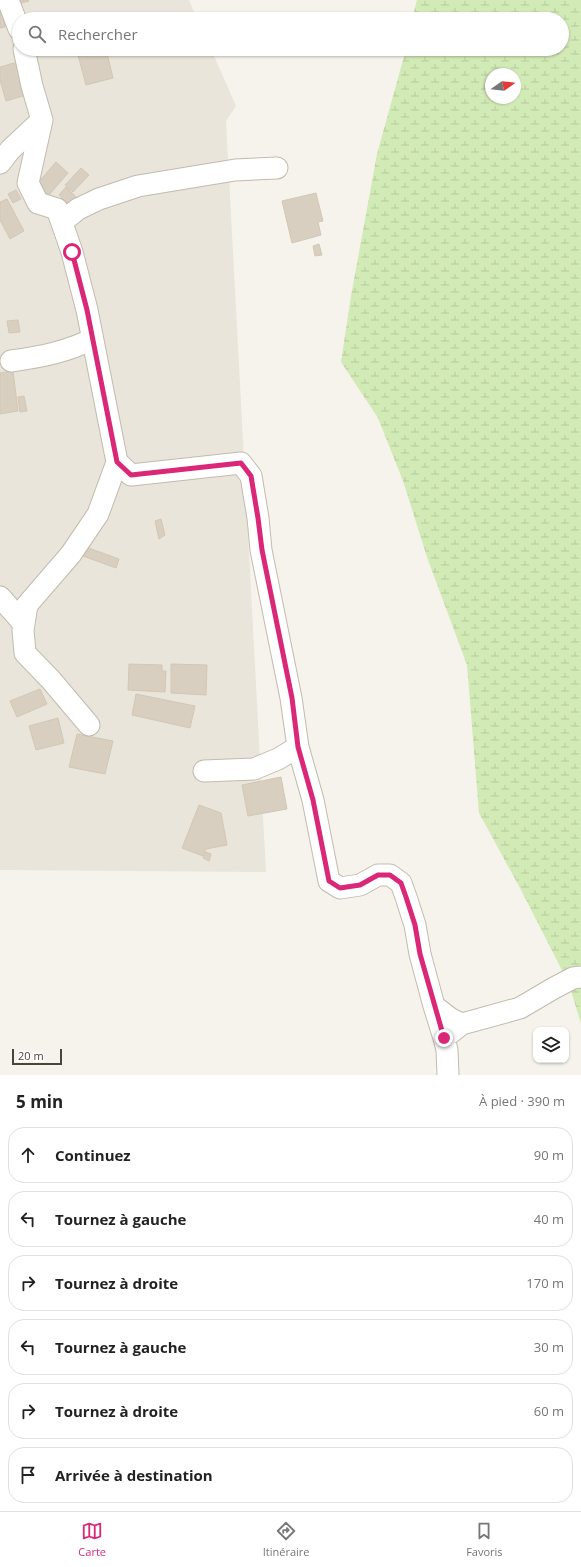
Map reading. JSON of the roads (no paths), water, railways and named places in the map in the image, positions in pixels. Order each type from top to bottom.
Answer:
[{"type":"street","points":[[8,0],[13,12]]},
{"type":"street","points":[[26,56],[32,86],[42,120],[28,183],[38,203],[57,209],[72,252],[87,310],[117,462],[98,514],[71,554],[27,605],[23,630],[25,653],[52,680],[89,725]]},
{"type":"street","points":[[0,163],[10,150],[42,120]]},
{"type":"street","points":[[62,222],[78,209],[99,199],[138,186],[235,170],[277,168]]},
{"type":"street","points":[[11,361],[45,356],[78,346],[92,339]]},
{"type":"street","points":[[117,462],[131,475],[241,463],[251,476],[262,550],[292,698],[298,747],[313,800],[329,881],[340,888],[360,885],[378,875],[390,875],[401,883],[415,925],[420,954],[447,1050],[448,1075]]},
{"type":"street","points":[[0,597],[24,624]]},
{"type":"street","points":[[204,771],[254,768],[278,759],[298,747]]},
{"type":"street","points":[[444,1038],[462,1024],[520,1008],[573,978],[581,977]]},
{"type":"street","points":[[434,1006],[451,1019],[462,1024]]}]
